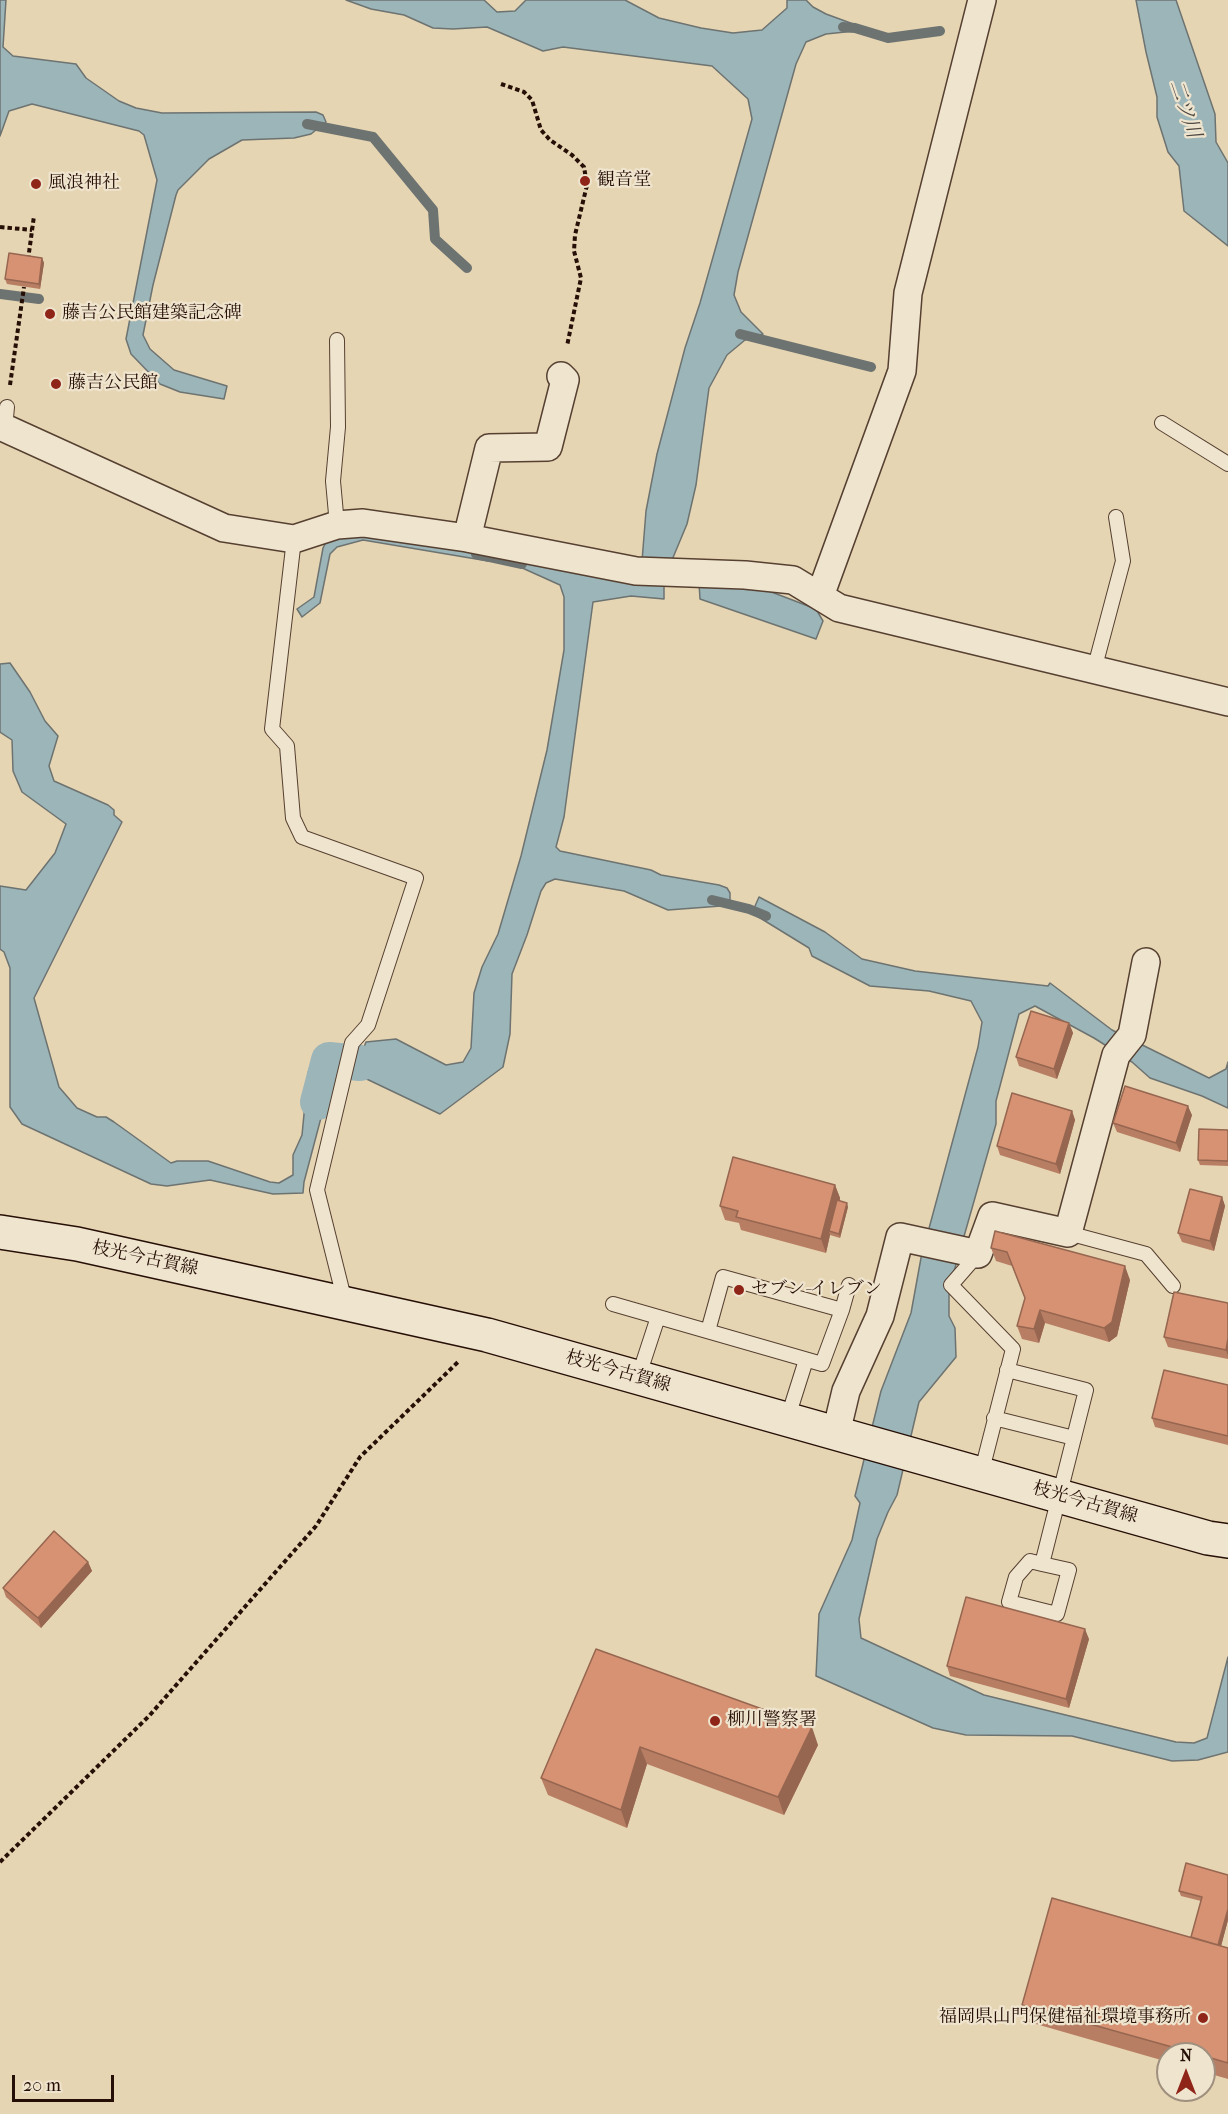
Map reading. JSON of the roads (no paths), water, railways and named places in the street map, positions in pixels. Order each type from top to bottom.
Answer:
[{"type":"main road","name":"枝光今古賀線","points":[[0,1232],[77,1244],[487,1335],[1208,1538],[1228,1541]]},
{"type":"street","points":[[820,596],[902,371],[908,293],[982,0]]},
{"type":"street","points":[[467,538],[489,448],[548,447],[565,380],[561,376]]},
{"type":"street","points":[[4,420],[224,528],[294,539],[337,525],[363,523],[467,538],[636,572],[744,575],[793,580],[839,608],[1228,702]]},
{"type":"street","points":[[849,1437],[846,1391],[880,1316],[900,1237],[971,1252],[992,1216],[1068,1233],[1124,1045],[1146,962]]},
{"type":"lane","points":[[337,340],[338,427],[333,481],[337,525]]},
{"type":"lane","points":[[1162,423],[1228,464]]},
{"type":"lane","points":[[1094,670],[1123,561],[1116,517]]},
{"type":"lane","points":[[294,539],[272,729],[287,746],[293,818],[302,837],[416,878],[368,1025],[352,1043],[317,1190],[345,1302]]},
{"type":"lane","points":[[1068,1233],[1146,1254],[1173,1286]]},
{"type":"lane","points":[[971,1252],[951,1285],[1013,1349],[981,1474]]},
{"type":"lane","points":[[708,1331],[723,1277],[842,1311]]},
{"type":"lane","points":[[613,1304],[822,1364],[849,1285]]},
{"type":"lane","points":[[638,1378],[658,1317]]},
{"type":"lane","points":[[787,1420],[806,1360]]},
{"type":"lane","points":[[1007,1370],[1086,1390],[1042,1564]]},
{"type":"lane","points":[[994,1418],[1074,1438]]},
{"type":"lane","points":[[1030,1561],[1042,1564],[1069,1570],[1058,1614],[1009,1602],[1016,1577],[1030,1561]]},
{"type":"water","points":[[0,0],[6,0],[3,47],[13,56],[76,64],[86,78],[119,101],[136,108],[162,113],[316,112],[323,115],[326,122],[311,134],[294,138],[242,140],[209,159],[178,190],[176,195],[143,335],[150,349],[174,370],[227,386],[224,399],[180,392],[160,384],[131,354],[126,339],[157,180],[144,135],[139,131],[32,104],[9,111],[0,136]]},
{"type":"water","points":[[346,0],[484,0],[497,12],[515,11],[526,0],[625,0],[659,18],[733,33],[762,30],[787,8],[787,0],[806,0],[826,14],[856,25],[855,31],[826,34],[806,42],[796,64],[738,272],[734,295],[741,312],[763,334],[745,340],[727,355],[709,388],[696,485],[687,524],[672,560],[642,561],[646,511],[657,454],[685,348],[752,119],[748,99],[712,66],[563,47],[543,51],[487,27],[433,28],[404,15],[371,9]]},
{"type":"water","name":"二ツ川","points":[[1136,0],[1176,0],[1215,114],[1216,142],[1228,163],[1228,246],[1184,211],[1179,166],[1168,152],[1157,117],[1157,97]]},
{"type":"water","points":[[350,535],[490,554],[488,561],[363,540],[337,547],[330,554],[320,603],[302,617],[297,609],[314,597],[326,542]]},
{"type":"water","points":[[509,557],[664,584],[664,599],[631,596],[593,602],[564,817],[556,847],[560,851],[651,870],[661,875],[719,885],[727,888],[730,893],[730,902],[721,906],[668,910],[624,891],[555,879],[546,883],[541,891],[512,974],[510,1034],[503,1067],[440,1114],[354,1073],[366,1042],[396,1039],[446,1065],[463,1062],[471,1048],[474,993],[482,967],[498,934],[521,856],[547,750],[564,650],[564,597],[560,585],[509,562]]},
{"type":"water","points":[[699,583],[761,588],[816,609],[823,621],[816,639],[700,599]]},
{"type":"water","points":[[10,663],[30,692],[45,721],[58,736],[49,766],[54,781],[108,805],[122,822],[34,998],[59,1087],[77,1108],[97,1117],[106,1117],[171,1163],[208,1161],[279,1183],[293,1175],[293,1155],[302,1135],[308,1073],[316,1050],[335,1055],[335,1065],[303,1193],[273,1194],[210,1180],[167,1186],[151,1184],[22,1124],[10,1107],[10,968],[4,952],[0,949],[0,886],[26,890],[55,853],[66,824],[22,792],[13,771],[12,740],[0,732],[0,664]]},
{"type":"water","points":[[759,897],[825,932],[862,959],[915,971],[1048,986],[1050,983],[1112,1030],[1209,1078],[1226,1069],[1228,1062],[1228,1108],[1202,1096],[1150,1078],[1132,1062],[1094,1038],[1035,1006],[1019,1014],[996,1101],[996,1124],[949,1289],[949,1316],[955,1328],[956,1357],[919,1402],[897,1495],[877,1539],[859,1619],[861,1638],[984,1695],[1176,1742],[1194,1743],[1207,1738],[1228,1657],[1228,1752],[1198,1760],[1172,1761],[1072,1736],[966,1735],[933,1728],[816,1676],[819,1614],[852,1540],[860,1503],[855,1496],[881,1391],[911,1313],[921,1258],[978,1047],[982,1022],[971,1001],[929,991],[870,986],[812,956],[809,948],[752,913]]},
{"type":"waterway","points":[[843,27],[855,28],[888,38],[940,31]]},
{"type":"waterway","points":[[307,124],[373,137],[433,210],[435,239],[467,268]]},
{"type":"waterway","points":[[0,294],[39,299]]},
{"type":"waterway","points":[[740,334],[871,367]]},
{"type":"waterway","points":[[476,554],[522,564]]},
{"type":"waterway","points":[[712,900],[749,909],[766,916]]},
{"type":"waterway","points":[[318,1102],[329,1060],[360,1063]]},
{"type":"place","name":"観音堂","points":[[585,181]]},
{"type":"place","name":"風浪神社","points":[[36,184]]},
{"type":"place","name":"藤吉公民館建築記念碑","points":[[50,314]]},
{"type":"place","name":"藤吉公民館","points":[[56,384]]},
{"type":"place","name":"セブン-イレブン","points":[[739,1290]]},
{"type":"place","name":"柳川警察署","points":[[715,1721]]},
{"type":"place","name":"福岡県山門保健福祉環境事務所","points":[[1203,2018]]}]
